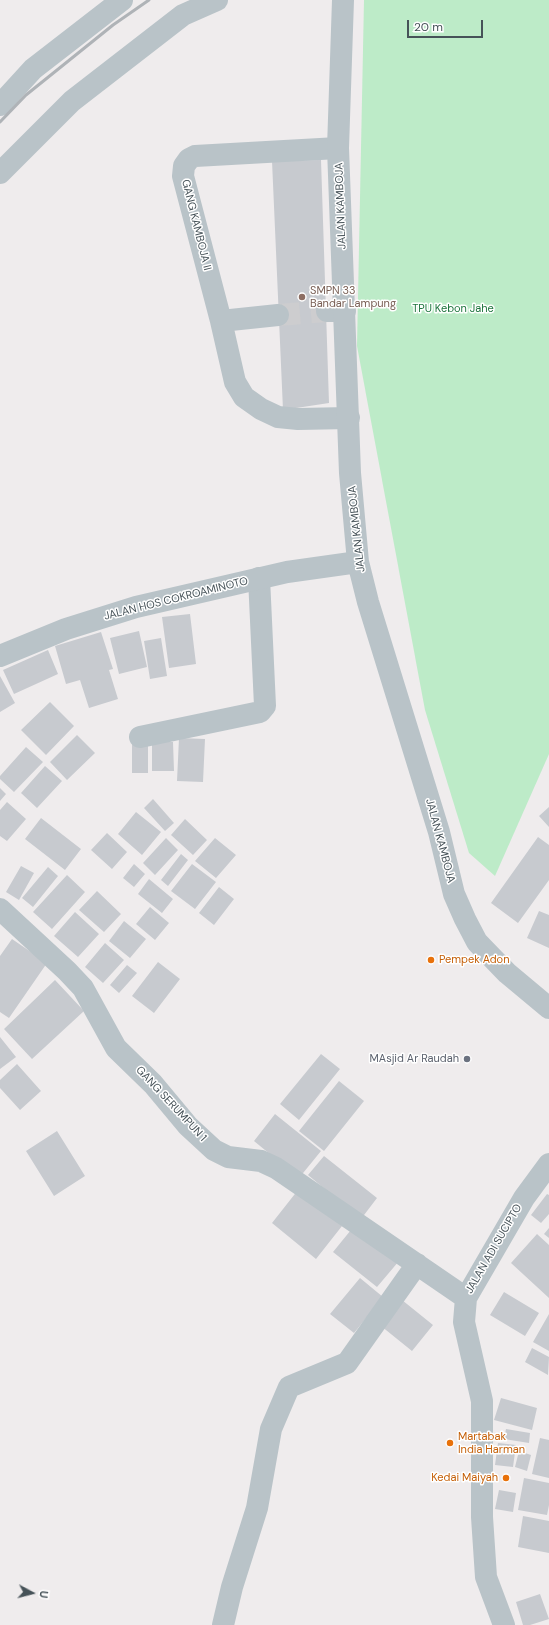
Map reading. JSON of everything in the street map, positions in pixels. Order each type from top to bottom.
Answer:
[{"type":"street","points":[[0,105],[33,69],[122,0]]},
{"type":"street","points":[[0,173],[72,101],[183,15],[217,0]]},
{"type":"street","name":"JALAN KAMBOJA","points":[[343,0],[338,148],[336,311],[349,418],[350,473],[358,562],[368,602],[439,832],[454,894],[477,942],[507,973],[549,1008]]},
{"type":"street","name":"GANG KAMBOJA II","points":[[338,148],[195,156],[189,159],[184,166],[184,176],[235,382],[244,397],[260,409],[278,417],[298,419],[349,418]]},
{"type":"street","points":[[221,321],[278,315]]},
{"type":"street","name":"JALAN HOS COKROAMINOTO","points":[[0,656],[66,629],[136,607],[287,572],[358,562]]},
{"type":"street","points":[[140,737],[260,712],[265,706],[259,578]]},
{"type":"street","name":"GANG SERUMPUN 1","points":[[0,909],[68,971],[82,988],[116,1048],[153,1084],[188,1126],[214,1150],[228,1157],[261,1161],[276,1168],[466,1298]]},
{"type":"street","name":"JALAN ADI SUCIPTO","points":[[504,1625],[486,1577],[482,1516],[482,1401],[464,1322],[466,1298],[524,1198],[545,1178]]},
{"type":"street","points":[[223,1625],[232,1586],[257,1508],[271,1429],[289,1387],[347,1363],[417,1264]]},
{"type":"green space","name":"TPU Kebon Jahe","points":[[364,0],[549,0],[549,754],[495,876],[469,853],[425,710],[357,346]]},
{"type":"building","name":"SMPN 33 Bandar Lampung","points":[[321,160],[329,403],[283,410],[272,161]]},
{"type":"building","points":[[190,614],[196,664],[169,668],[162,617]]},
{"type":"building","points":[[139,631],[147,667],[119,674],[110,638]]},
{"type":"building","points":[[101,632],[113,669],[109,670],[118,699],[89,708],[80,680],[66,684],[55,646]]},
{"type":"building","points":[[161,638],[167,676],[150,679],[144,641]]},
{"type":"building","points":[[48,650],[58,674],[14,694],[3,670]]},
{"type":"building","points":[[0,676],[15,703],[0,712]]},
{"type":"building","points":[[50,702],[74,726],[46,755],[21,730]]},
{"type":"building","points":[[77,735],[95,753],[67,780],[50,762]]},
{"type":"building","points":[[179,738],[205,739],[203,782],[177,781]]},
{"type":"building","points":[[132,741],[148,741],[148,773],[132,773]]},
{"type":"building","points":[[152,742],[173,742],[174,771],[152,771]]},
{"type":"building","points":[[26,747],[43,762],[14,792],[0,779],[0,776]]},
{"type":"building","points":[[45,766],[62,781],[37,808],[21,793]]},
{"type":"building","points":[[0,788],[6,794],[0,801]]},
{"type":"building","points":[[153,799],[174,823],[165,831],[144,808]]},
{"type":"building","points":[[7,802],[26,819],[7,841],[0,836],[0,810]]},
{"type":"building","points":[[549,807],[549,827],[539,816]]},
{"type":"building","points":[[136,812],[161,832],[142,855],[118,834]]},
{"type":"building","points":[[41,818],[81,849],[65,870],[25,839]]},
{"type":"building","points":[[185,819],[207,840],[193,855],[171,835]]},
{"type":"building","points":[[107,833],[127,852],[112,869],[91,850]]},
{"type":"building","points":[[538,837],[549,845],[549,880],[518,923],[491,903]]},
{"type":"building","points":[[166,838],[178,850],[155,875],[143,863]]},
{"type":"building","points":[[215,838],[236,855],[216,878],[195,861]]},
{"type":"building","points":[[181,854],[188,860],[168,886],[161,880]]},
{"type":"building","points":[[134,864],[145,874],[134,887],[123,878]]},
{"type":"building","points":[[192,864],[216,882],[195,909],[171,891]]},
{"type":"building","points":[[21,866],[34,873],[19,900],[6,892]]},
{"type":"building","points":[[48,867],[58,876],[33,907],[22,898]]},
{"type":"building","points":[[67,875],[85,892],[52,929],[33,912]]},
{"type":"building","points":[[149,879],[173,899],[162,913],[138,894]]},
{"type":"building","points":[[219,887],[234,899],[214,925],[199,913]]},
{"type":"building","points":[[97,891],[121,914],[104,932],[79,910]]},
{"type":"building","points":[[150,907],[169,923],[155,940],[136,924]]},
{"type":"building","points":[[539,911],[549,915],[549,948],[527,938]]},
{"type":"building","points":[[75,912],[99,934],[78,957],[54,936]]},
{"type":"building","points":[[124,921],[146,939],[130,958],[109,941]]},
{"type":"building","points":[[12,939],[47,963],[9,1018],[0,1012],[0,956]]},
{"type":"building","points":[[105,943],[124,960],[103,983],[85,967]]},
{"type":"building","points":[[158,962],[180,979],[154,1013],[132,996]]},
{"type":"building","points":[[127,965],[137,973],[119,993],[110,985]]},
{"type":"building","points":[[55,980],[84,1011],[32,1059],[4,1029]]},
{"type":"building","points":[[0,1037],[16,1057],[0,1069]]},
{"type":"building","points":[[321,1054],[340,1069],[299,1120],[280,1104]]},
{"type":"building","points":[[17,1064],[41,1091],[20,1110],[0,1088],[0,1080]]},
{"type":"building","points":[[339,1081],[364,1101],[324,1151],[299,1131]]},
{"type":"building","points":[[275,1114],[321,1151],[299,1178],[254,1141]]},
{"type":"building","points":[[57,1131],[85,1176],[54,1196],[26,1151]]},
{"type":"building","points":[[324,1156],[377,1198],[361,1219],[308,1175]]},
{"type":"building","points":[[298,1190],[342,1226],[316,1259],[272,1223]]},
{"type":"building","points":[[547,1194],[549,1195],[549,1214],[541,1223],[531,1215]]},
{"type":"building","points":[[355,1225],[399,1261],[377,1287],[333,1252]]},
{"type":"building","points":[[549,1228],[549,1238],[544,1234]]},
{"type":"building","points":[[537,1234],[549,1245],[549,1298],[511,1263]]},
{"type":"building","points":[[360,1278],[383,1297],[354,1333],[330,1314]]},
{"type":"building","points":[[504,1292],[539,1313],[525,1336],[490,1315]]},
{"type":"building","points":[[402,1300],[433,1325],[412,1351],[381,1326]]},
{"type":"building","points":[[549,1314],[549,1351],[533,1342]]},
{"type":"building","points":[[532,1348],[549,1357],[548,1375],[525,1362]]},
{"type":"building","points":[[501,1398],[537,1408],[532,1430],[494,1420]]},
{"type":"building","points":[[506,1429],[530,1433],[529,1443],[504,1439]]},
{"type":"building","points":[[540,1438],[549,1440],[549,1478],[532,1474]]},
{"type":"building","points":[[498,1443],[516,1445],[513,1467],[495,1465]]},
{"type":"building","points":[[519,1451],[531,1455],[527,1471],[515,1467]]},
{"type":"building","points":[[524,1478],[549,1483],[549,1505],[547,1515],[518,1510]]},
{"type":"building","points":[[499,1490],[516,1493],[513,1512],[495,1509]]},
{"type":"building","points":[[523,1516],[549,1521],[549,1553],[518,1547]]},
{"type":"building","points":[[540,1594],[549,1619],[530,1625],[523,1625],[516,1602]]},
{"type":"tunnel","points":[[278,315],[327,311]]},
{"type":"railway","points":[[0,122],[26,95],[113,25],[149,0]]},
{"type":"place","name":"SMPN 33 Bandar Lampung","points":[[302,297]]},
{"type":"place","name":"Pempek Adon","points":[[431,960]]},
{"type":"place","name":"MAsjid Ar Raudah","points":[[467,1059]]},
{"type":"place","name":"Martabak India Harman","points":[[450,1443]]},
{"type":"place","name":"Kedai Maiyah","points":[[506,1478]]}]
